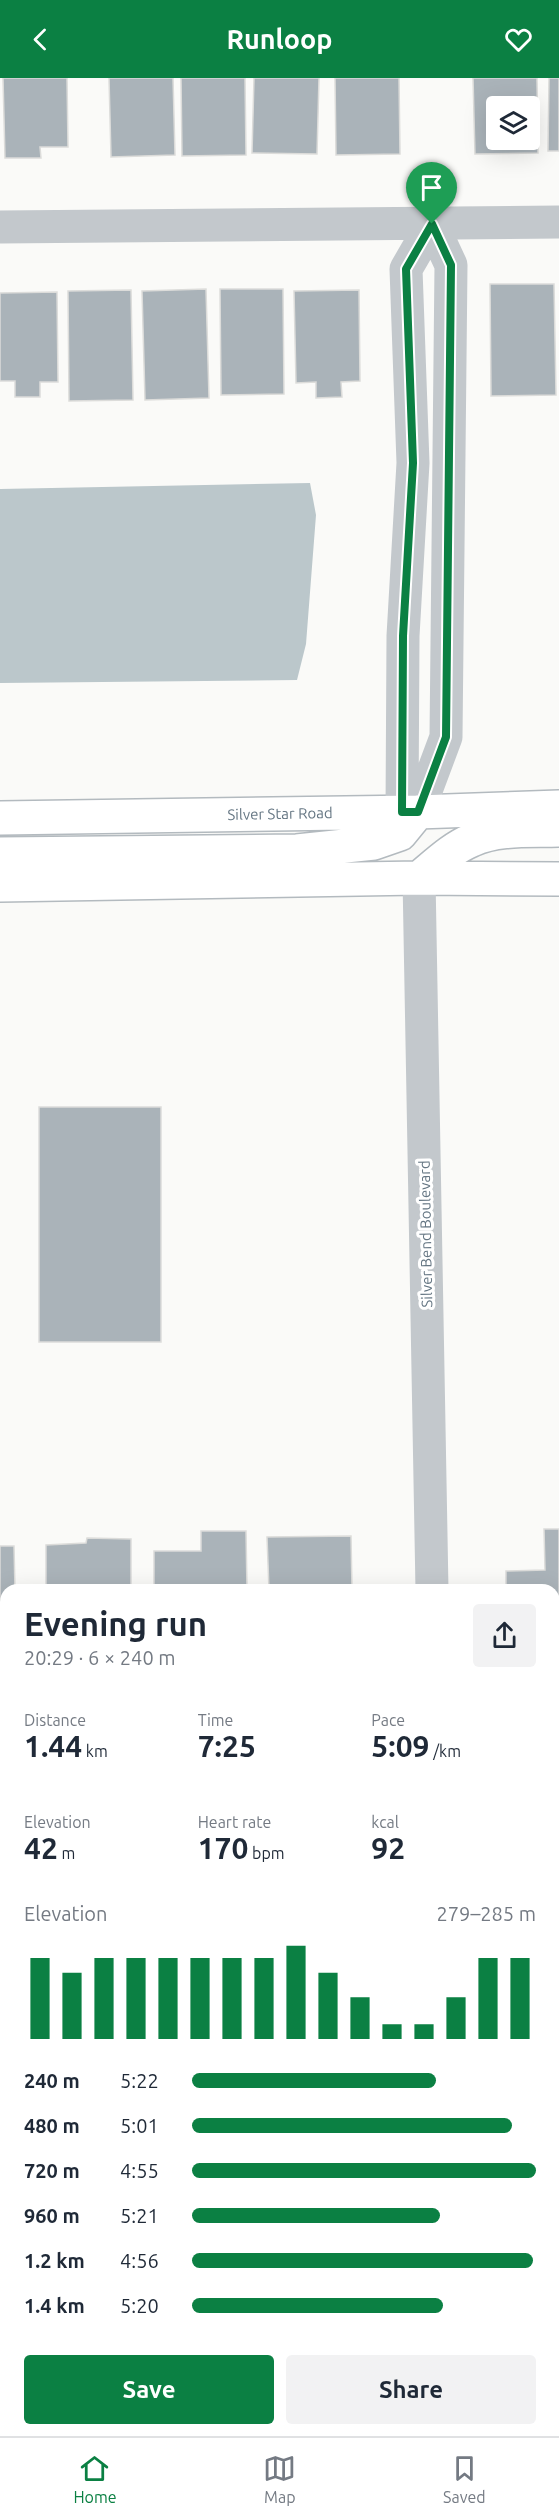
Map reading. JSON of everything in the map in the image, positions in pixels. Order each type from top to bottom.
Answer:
[{"type":"main road","name":"Silver Star Road","points":[[0,818],[410,812],[559,807]]},
{"type":"main road","points":[[0,854],[297,851],[374,843],[400,834],[410,812]]},
{"type":"main road","points":[[419,878],[445,857],[472,840],[499,833],[559,831]]},
{"type":"main road","points":[[0,885],[419,878],[559,879]]},
{"type":"street","points":[[0,228],[559,222]]},
{"type":"street","points":[[410,812],[403,636],[413,463],[406,269],[432,224]]},
{"type":"street","points":[[410,812],[446,737],[451,265],[432,224]]},
{"type":"street","points":[[409,516],[448,516]]},
{"type":"street","name":"Silver Bend Boulevard","points":[[419,878],[432,1584]]},
{"type":"shaded area","points":[[310,483],[316,515],[306,644],[297,680],[0,683],[0,489]]},
{"type":"building","points":[[3,78],[67,78],[68,147],[40,147],[41,158],[5,158]]},
{"type":"building","points":[[109,78],[173,78],[175,155],[111,157]]},
{"type":"building","points":[[181,78],[245,78],[246,155],[182,156]]},
{"type":"building","points":[[254,78],[319,78],[317,154],[252,153]]},
{"type":"building","points":[[335,78],[399,78],[400,154],[336,155]]},
{"type":"building","points":[[473,78],[537,78],[537,96],[486,96],[486,150],[538,150],[538,153],[475,154]]},
{"type":"building","points":[[549,78],[559,78],[559,151],[548,151]]},
{"type":"building","points":[[490,284],[554,284],[556,395],[491,396]]},
{"type":"building","points":[[206,289],[209,398],[145,400],[142,291]]},
{"type":"building","points":[[220,289],[283,289],[284,394],[221,395]]},
{"type":"building","points":[[131,290],[133,400],[69,401],[68,291]]},
{"type":"building","points":[[359,290],[360,381],[341,382],[342,397],[316,398],[316,382],[296,383],[294,291]]},
{"type":"building","points":[[57,292],[58,382],[40,382],[40,397],[15,397],[15,381],[0,381],[0,293]]},
{"type":"building","points":[[39,1107],[161,1107],[161,1342],[39,1342]]},
{"type":"building","points":[[544,1529],[559,1529],[559,1584],[506,1584],[506,1571],[545,1570]]},
{"type":"building","points":[[201,1531],[246,1531],[247,1584],[154,1584],[154,1551],[201,1551]]},
{"type":"building","points":[[351,1536],[352,1584],[269,1584],[267,1537]]},
{"type":"building","points":[[87,1538],[131,1539],[131,1584],[46,1584],[46,1545],[86,1543]]},
{"type":"building","points":[[0,1546],[14,1546],[15,1584],[0,1584]]},
{"type":"route","points":[[432,224],[451,265],[446,737],[418,812],[402,812],[403,636],[413,463],[406,269],[432,224]]}]
